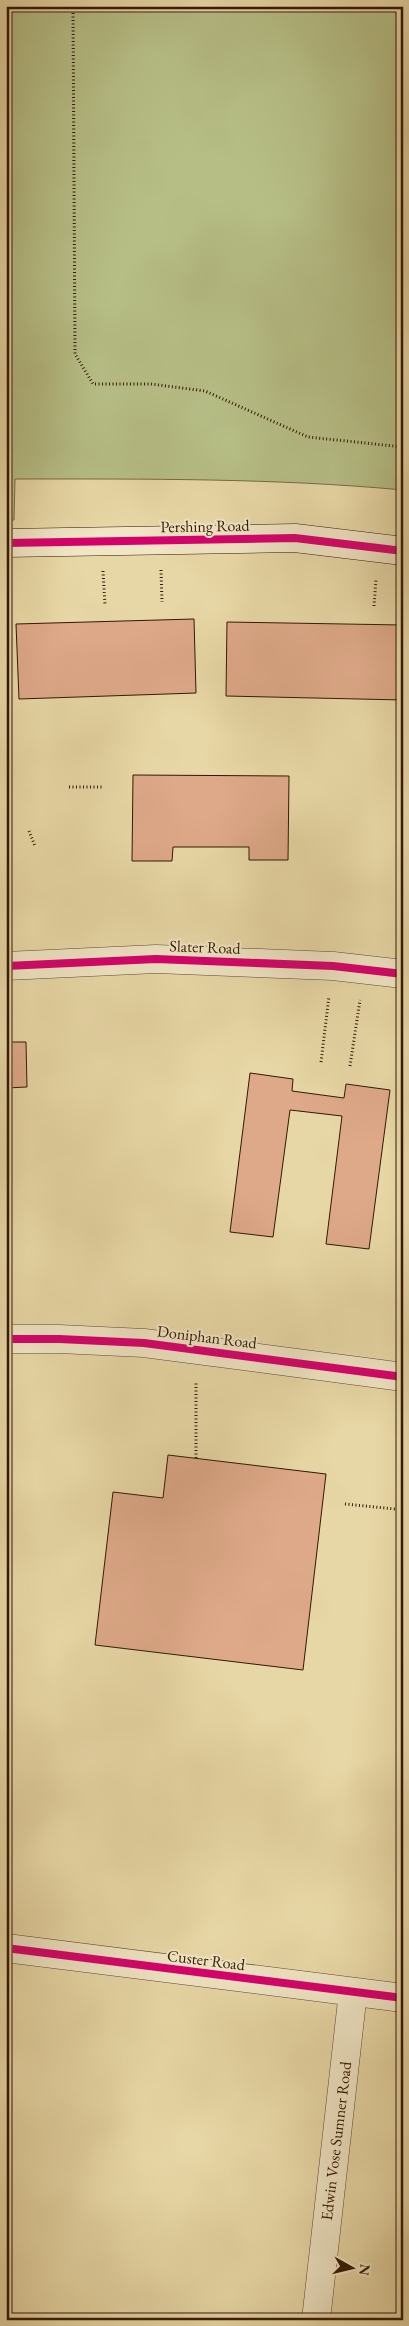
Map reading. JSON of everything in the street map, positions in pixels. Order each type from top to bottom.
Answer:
[{"type":"street","name":"Pershing Road","points":[[6,543],[295,538],[403,551]]},
{"type":"street","name":"Slater Road","points":[[6,966],[156,959],[333,966],[403,974]]},
{"type":"street","name":"Doniphan Road","points":[[6,1339],[59,1339],[144,1343],[403,1377]]},
{"type":"street","name":"Custer Road","points":[[6,1948],[403,1998]]},
{"type":"street","name":"Edwin Vose Sumner Road","points":[[316,2320],[354,1992]]},
{"type":"path","points":[[73,6],[75,354],[93,384],[151,384],[205,391],[308,437],[403,447]]},
{"type":"path","points":[[69,787],[104,786]]},
{"type":"path","points":[[29,831],[35,846]]},
{"type":"path","points":[[321,1062],[333,966]]},
{"type":"path","points":[[350,1066],[364,970]]},
{"type":"path","points":[[196,1350],[196,1458]]},
{"type":"path","points":[[345,1504],[395,1509]]},
{"type":"green space","points":[[6,6],[403,6],[403,490],[258,481],[15,479],[14,520],[6,520]]},
{"type":"building","points":[[194,619],[196,693],[19,699],[16,624]]},
{"type":"building","points":[[227,622],[403,625],[403,700],[226,696]]},
{"type":"building","points":[[133,775],[289,776],[288,860],[249,860],[249,847],[173,847],[172,861],[132,861]]},
{"type":"building","points":[[6,1042],[26,1042],[27,1087],[6,1088]]},
{"type":"building","points":[[250,1073],[293,1079],[292,1091],[344,1098],[346,1084],[390,1090],[369,1249],[326,1244],[342,1116],[290,1110],[273,1237],[230,1232]]},
{"type":"building","points":[[168,1455],[326,1474],[303,1670],[95,1645],[113,1492],[163,1498]]},
{"type":"cycle path","points":[[6,543],[295,538],[403,551]]},
{"type":"cycle path","points":[[6,966],[156,959],[333,966],[403,974]]},
{"type":"cycle path","points":[[6,1339],[59,1339],[144,1343],[403,1377]]},
{"type":"cycle path","points":[[6,1948],[403,1998]]}]
